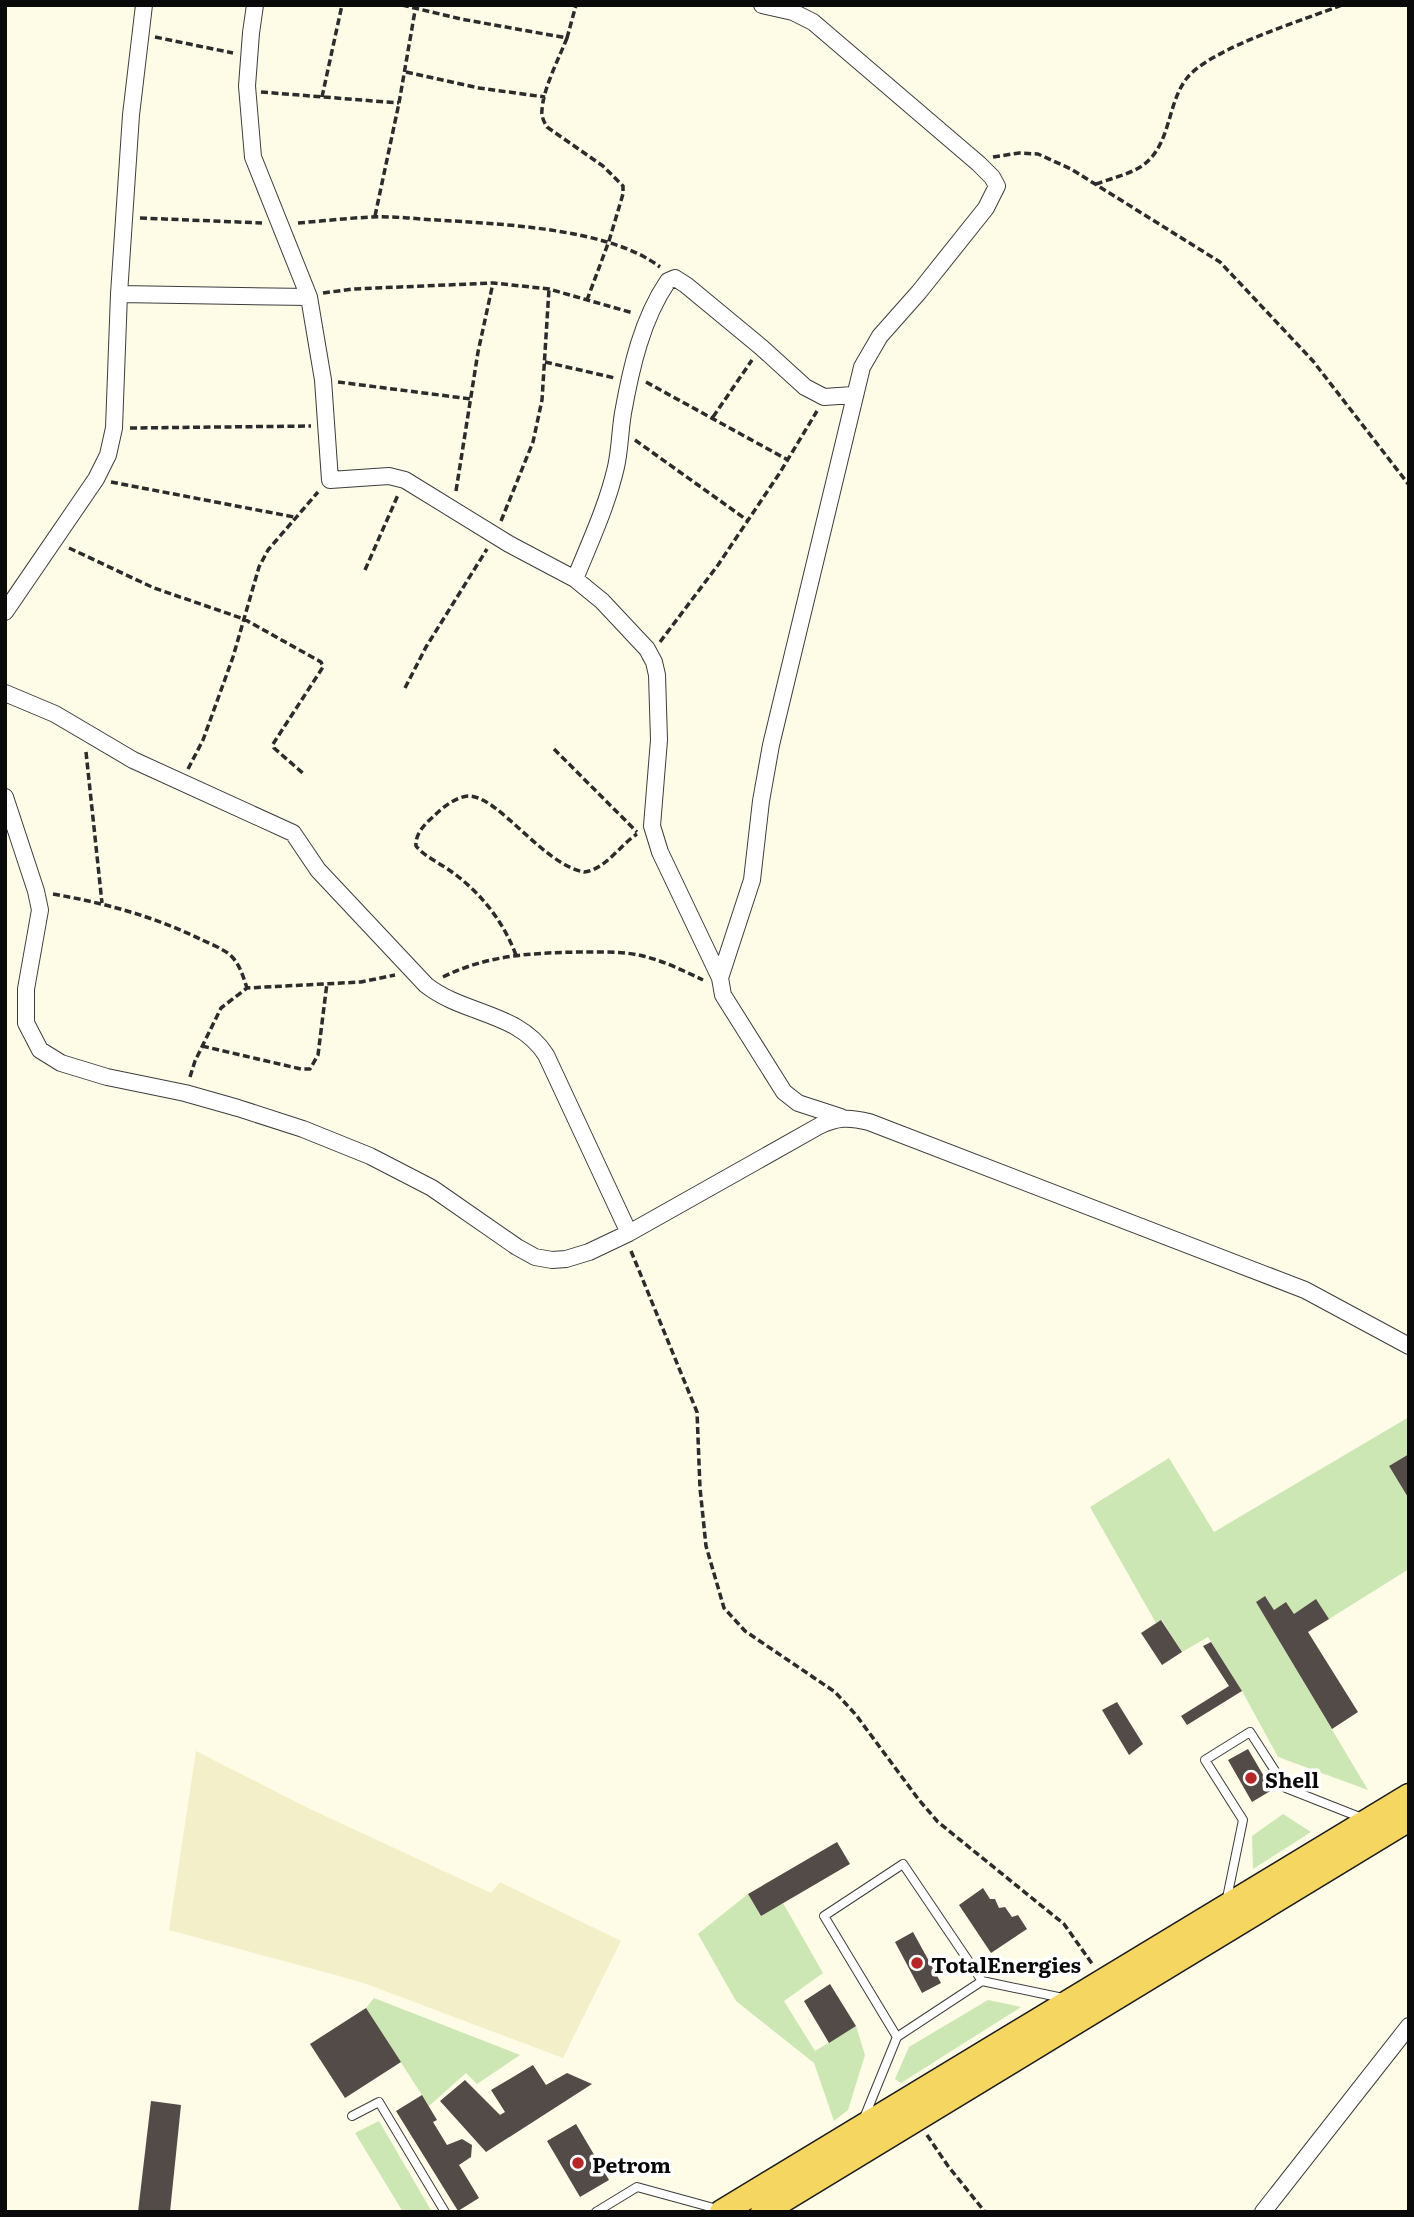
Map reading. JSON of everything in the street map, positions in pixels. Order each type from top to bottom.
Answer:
[{"type":"main road","points":[[723,2211],[1409,1796]]},
{"type":"main road","points":[[763,2212],[1409,1819]]},
{"type":"street","points":[[5,612],[96,478],[108,455],[114,428],[119,294],[131,115],[144,5]]},
{"type":"street","points":[[256,5],[247,90],[253,157],[309,297],[323,380],[330,480],[389,476],[405,480],[575,579],[602,601],[651,655],[657,675],[659,727],[646,832],[660,852],[691,911],[740,1024],[784,1092],[798,1102],[841,1117],[880,1126],[1292,1284],[1359,1317],[1409,1346]]},
{"type":"street","points":[[721,983],[752,880],[771,745],[853,395],[862,367],[873,346],[960,242],[994,196],[996,183],[979,164],[813,22],[793,12],[762,5]]},
{"type":"street","points":[[575,579],[612,484],[630,378],[649,318],[666,284],[673,278],[686,285],[805,387],[824,397],[853,395]]},
{"type":"street","points":[[119,294],[309,297]]},
{"type":"street","points":[[5,693],[41,706],[133,760],[293,833],[318,870],[426,985],[444,997],[523,1029],[540,1045],[627,1234]]},
{"type":"street","points":[[5,797],[40,910],[26,989],[26,1023],[40,1050],[61,1063],[185,1093],[303,1129],[381,1161],[432,1188],[535,1257],[566,1259],[589,1252],[627,1234],[802,1135],[841,1117]]},
{"type":"street","points":[[1263,2212],[1409,2026]]},
{"type":"lane","points":[[1226,1907],[1243,1820],[1205,1760],[1250,1732],[1286,1788],[1368,1821]]},
{"type":"lane","points":[[897,2037],[824,1916],[903,1864],[982,1981],[1073,2000]]},
{"type":"lane","points":[[860,2127],[897,2037],[982,1981]]},
{"type":"lane","points":[[352,2116],[379,2102],[445,2212]]},
{"type":"lane","points":[[596,2212],[637,2187],[723,2211]]},
{"type":"path","points":[[322,97],[342,5]]},
{"type":"path","points":[[402,5],[567,38]]},
{"type":"path","points":[[576,5],[542,110],[547,127],[603,166],[623,186],[609,242],[587,300]]},
{"type":"path","points":[[1096,184],[1148,162],[1161,144],[1172,106],[1188,77],[1214,56],[1342,5]]},
{"type":"path","points":[[374,217],[399,103],[415,8]]},
{"type":"path","points":[[141,34],[249,56]]},
{"type":"path","points":[[405,72],[479,88],[545,97]]},
{"type":"path","points":[[247,90],[399,103]]},
{"type":"path","points":[[979,164],[991,157],[1018,153],[1038,154],[1071,169],[1220,262],[1312,361],[1409,485]]},
{"type":"path","points":[[124,217],[281,224],[374,217],[484,223],[588,236],[609,242],[638,254],[673,278]]},
{"type":"path","points":[[455,510],[471,399],[493,283]]},
{"type":"path","points":[[309,297],[353,289],[493,283],[549,289],[649,318]]},
{"type":"path","points":[[405,688],[426,647],[496,535],[533,442],[542,400],[549,289]]},
{"type":"path","points":[[713,417],[761,347]]},
{"type":"path","points":[[545,362],[630,378],[713,417],[788,460]]},
{"type":"path","points":[[323,380],[471,399]]},
{"type":"path","points":[[651,655],[718,565],[788,460],[824,397]]},
{"type":"path","points":[[114,428],[327,426]]},
{"type":"path","points":[[621,431],[684,472],[747,520]]},
{"type":"path","points":[[96,478],[294,517]]},
{"type":"path","points":[[182,782],[203,740],[259,567],[268,550],[294,517],[330,480]]},
{"type":"path","points":[[365,570],[405,480]]},
{"type":"path","points":[[54,541],[154,588],[244,620],[323,664],[273,744],[274,748],[305,775]]},
{"type":"path","points":[[84,732],[102,903]]},
{"type":"path","points":[[516,955],[509,938],[487,904],[458,876],[416,846],[417,835],[445,807],[465,796],[484,800],[557,861],[584,872],[600,866],[624,843],[646,832],[554,749]]},
{"type":"path","points":[[36,891],[102,903],[176,927],[230,955],[242,972],[247,988]]},
{"type":"path","points":[[426,985],[473,963],[516,955],[596,952],[641,955],[721,983]]},
{"type":"path","points":[[185,1093],[202,1046],[221,1007],[247,988],[361,982],[414,972]]},
{"type":"path","points":[[202,1046],[310,1069],[318,1055],[327,983]]},
{"type":"path","points":[[627,1234],[697,1412],[699,1488],[706,1546],[724,1608],[745,1631],[821,1682],[846,1703],[932,1815],[954,1836],[1065,1924],[1102,1982]]},
{"type":"path","points":[[916,2118],[948,2166],[985,2212]]},
{"type":"shaded area","points":[[196,1751],[308,1808],[491,1893],[500,1882],[621,1941],[563,2058],[361,1982],[169,1930]]},
{"type":"green space","points":[[1409,1417],[1409,1454],[1389,1466],[1409,1499],[1409,1569],[1329,1619],[1316,1600],[1294,1614],[1286,1602],[1274,1610],[1265,1596],[1256,1602],[1368,1790],[1278,1757],[1242,1691],[1208,1637],[1182,1652],[1162,1620],[1156,1623],[1090,1507],[1169,1458],[1214,1532]]},
{"type":"green space","points":[[1283,1814],[1311,1832],[1253,1869],[1252,1836]]},
{"type":"green space","points":[[748,1894],[761,1916],[783,1903],[823,1973],[784,2001],[815,2051],[856,2026],[865,2055],[848,2110],[834,2121],[814,2063],[736,2001],[698,1934]]},
{"type":"green space","points":[[374,1998],[520,2055],[477,2084],[466,2073],[429,2106],[366,2008]]},
{"type":"green space","points":[[988,2000],[1021,2007],[901,2083],[895,2079],[909,2047]]},
{"type":"green space","points":[[379,2121],[432,2212],[403,2212],[355,2133]]},
{"type":"building","points":[[1409,1454],[1409,1499],[1389,1466]]},
{"type":"building","points":[[1265,1596],[1274,1610],[1286,1602],[1294,1614],[1316,1599],[1329,1619],[1308,1632],[1358,1712],[1332,1729],[1256,1602]]},
{"type":"building","points":[[1161,1620],[1182,1652],[1162,1665],[1141,1633]]},
{"type":"building","points":[[1211,1642],[1242,1691],[1187,1725],[1181,1716],[1229,1686],[1203,1646]]},
{"type":"building","points":[[1117,1702],[1143,1744],[1129,1755],[1102,1710]]},
{"type":"building","points":[[1248,1749],[1272,1790],[1252,1802],[1228,1760]]},
{"type":"building","points":[[837,1842],[850,1864],[761,1916],[748,1894]]},
{"type":"building","points":[[983,1888],[990,1899],[995,1899],[999,1908],[1005,1907],[1012,1917],[1018,1915],[1027,1929],[991,1953],[959,1905]]},
{"type":"building","points":[[913,1932],[941,1983],[922,1993],[895,1942]]},
{"type":"building","points":[[830,1984],[856,2026],[829,2043],[804,2001]]},
{"type":"building","points":[[366,2008],[401,2062],[345,2098],[310,2044]]},
{"type":"building","points":[[533,2065],[546,2085],[567,2073],[592,2084],[486,2152],[440,2101],[465,2080],[500,2115],[505,2112],[491,2090]]},
{"type":"building","points":[[422,2095],[437,2120],[433,2122],[447,2145],[462,2139],[472,2145],[471,2157],[459,2165],[479,2198],[458,2211],[396,2111]]},
{"type":"building","points":[[151,2101],[181,2105],[170,2212],[138,2212]]},
{"type":"building","points":[[576,2124],[609,2180],[580,2197],[547,2141]]},
{"type":"place","name":"Shell","points":[[1251,1778]]},
{"type":"place","name":"TotalEnergies","points":[[917,1963]]},
{"type":"place","name":"Petrom","points":[[578,2163]]}]
